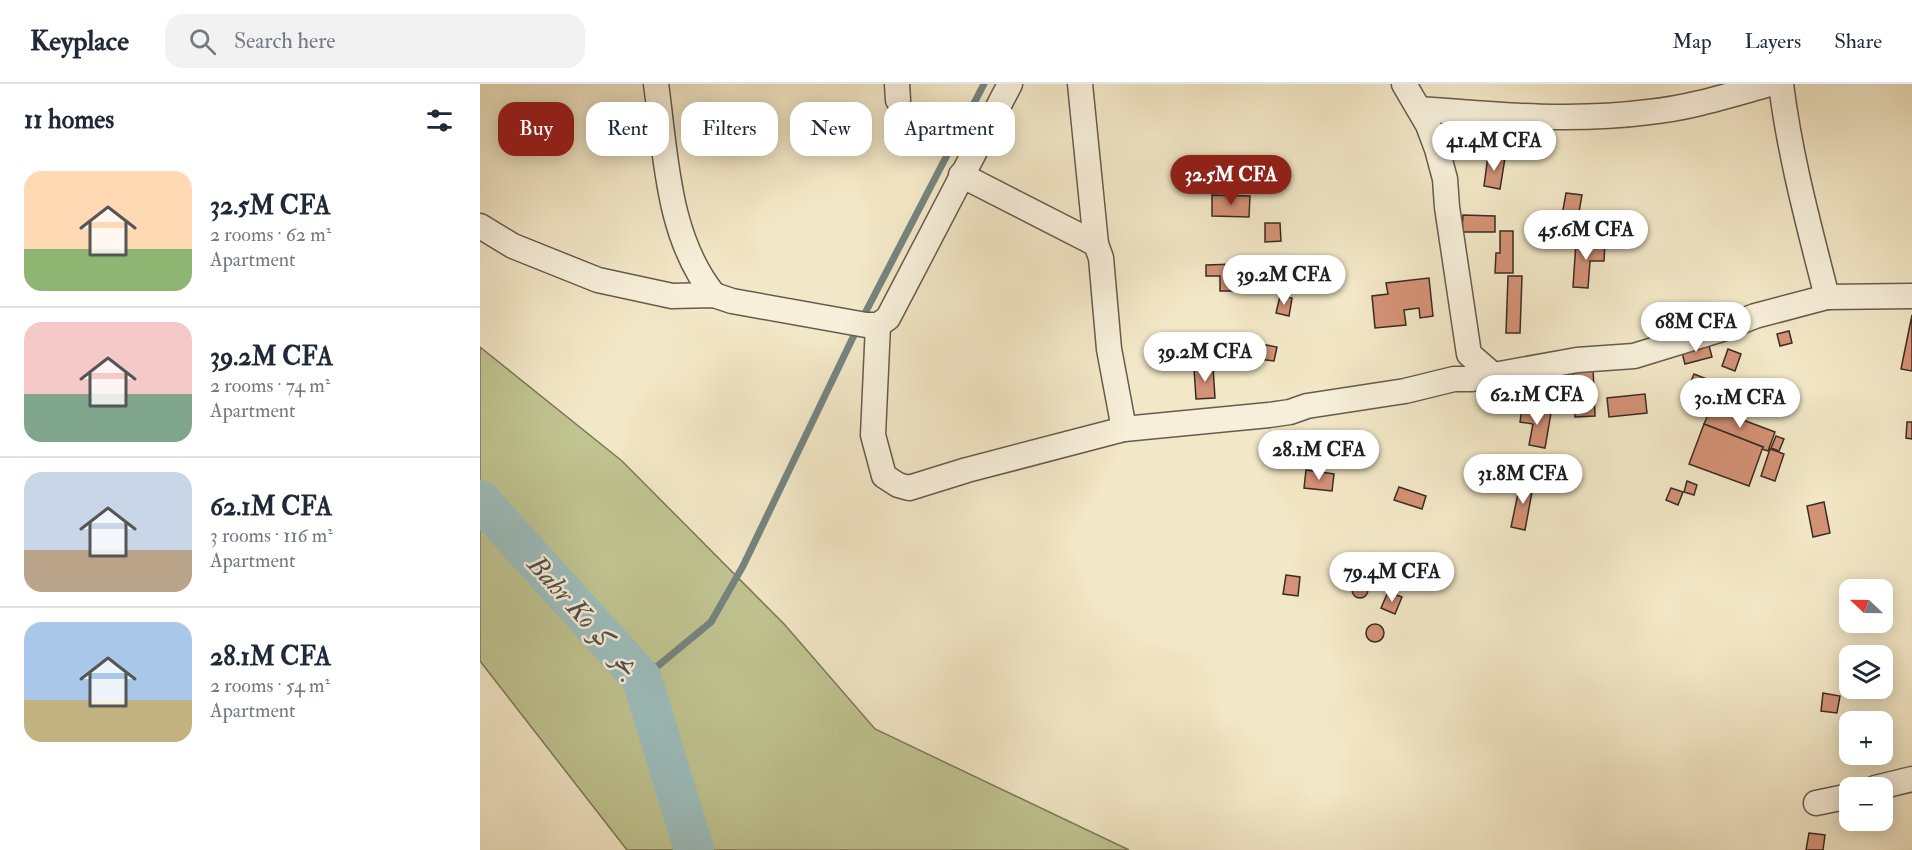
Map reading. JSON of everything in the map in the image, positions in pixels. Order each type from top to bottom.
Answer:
[{"type":"street","points":[[656,84],[674,214],[693,264],[702,281],[714,295]]},
{"type":"street","points":[[480,226],[513,246],[598,280],[672,296],[714,295],[732,301],[866,324],[888,318],[1010,84]]},
{"type":"street","points":[[1080,84],[1096,244],[1101,258],[1109,349],[1124,429]]},
{"type":"street","points":[[1420,110],[1577,118],[1650,112],[1707,101],[1770,84]]},
{"type":"street","points":[[1781,84],[1786,128],[1800,194],[1827,297]]},
{"type":"street","points":[[1406,85],[1437,149],[1445,179],[1447,207],[1469,354],[1492,375]]},
{"type":"street","points":[[961,176],[1096,244]]},
{"type":"street","points":[[866,324],[873,435],[884,476],[898,485],[909,488],[967,470],[1124,429],[1269,416],[1308,406],[1405,391],[1454,379],[1472,379],[1577,360],[1634,356],[1722,329],[1755,316],[1827,297],[1912,296]]},
{"type":"street","points":[[1454,379],[1469,354]]},
{"type":"street","points":[[1893,784],[1912,779]]},
{"type":"street","points":[[1816,803],[1839,798]]},
{"type":"green space","points":[[480,347],[622,461],[785,625],[875,729],[1129,850],[627,850],[480,661]]},
{"type":"building","points":[[1488,156],[1505,158],[1500,189],[1484,186]]},
{"type":"building","points":[[1566,193],[1582,195],[1574,240],[1558,237]]},
{"type":"building","points":[[1212,195],[1250,196],[1249,217],[1212,216]]},
{"type":"building","points":[[1463,215],[1495,216],[1495,232],[1462,232]]},
{"type":"building","points":[[1265,223],[1280,223],[1281,241],[1265,242]]},
{"type":"building","points":[[1500,231],[1513,231],[1513,273],[1495,273],[1496,253],[1500,253]]},
{"type":"building","points":[[1576,242],[1605,243],[1604,261],[1590,261],[1588,288],[1573,287]]},
{"type":"building","points":[[1235,264],[1235,291],[1220,291],[1220,276],[1206,276],[1206,265]]},
{"type":"building","points":[[1285,268],[1299,271],[1294,293],[1280,290]]},
{"type":"building","points":[[1508,276],[1522,276],[1520,333],[1506,333]]},
{"type":"building","points":[[1429,278],[1433,316],[1420,318],[1419,308],[1404,310],[1406,325],[1375,328],[1372,296],[1388,294],[1386,283]]},
{"type":"building","points":[[1280,296],[1292,298],[1289,316],[1276,313]]},
{"type":"building","points":[[1912,315],[1912,371],[1901,369]]},
{"type":"building","points":[[1789,331],[1792,343],[1780,346],[1777,334]]},
{"type":"building","points":[[1210,336],[1211,356],[1167,357],[1166,338]]},
{"type":"building","points":[[1708,342],[1712,357],[1685,364],[1681,349]]},
{"type":"building","points":[[1261,344],[1277,347],[1274,361],[1259,359]]},
{"type":"building","points":[[1728,349],[1741,354],[1735,371],[1722,366]]},
{"type":"building","points":[[1213,367],[1215,398],[1196,399],[1194,368]]},
{"type":"building","points":[[1593,367],[1595,416],[1575,417],[1573,368]]},
{"type":"building","points":[[1694,374],[1709,380],[1703,394],[1688,388]]},
{"type":"building","points":[[1645,394],[1647,413],[1609,417],[1607,398]]},
{"type":"building","points":[[1522,408],[1551,413],[1545,448],[1529,445],[1533,424],[1520,422]]},
{"type":"building","points":[[1711,408],[1775,432],[1768,451],[1704,424]]},
{"type":"building","points":[[1907,422],[1912,422],[1912,439],[1906,438]]},
{"type":"building","points":[[1704,424],[1763,447],[1749,486],[1689,464]]},
{"type":"building","points":[[1776,436],[1784,439],[1779,451],[1771,448]]},
{"type":"building","points":[[1770,449],[1784,454],[1775,481],[1761,476]]},
{"type":"building","points":[[1306,470],[1334,474],[1332,491],[1304,488]]},
{"type":"building","points":[[1521,479],[1534,481],[1525,530],[1511,527]]},
{"type":"building","points":[[1687,481],[1697,485],[1694,495],[1684,492]]},
{"type":"building","points":[[1399,487],[1426,496],[1422,509],[1394,500]]},
{"type":"building","points":[[1671,488],[1683,492],[1678,505],[1666,500]]},
{"type":"building","points":[[1824,502],[1830,533],[1813,537],[1807,506]]},
{"type":"building","points":[[1286,575],[1300,577],[1298,596],[1283,594]]},
{"type":"building","points":[[1360,582],[1366,584],[1368,590],[1366,596],[1360,598],[1354,596],[1352,590],[1354,584]]},
{"type":"building","points":[[1388,592],[1402,597],[1395,614],[1381,608]]},
{"type":"building","points":[[1375,624],[1383,629],[1384,633],[1379,641],[1375,642],[1367,637],[1366,633],[1371,625]]},
{"type":"building","points":[[1823,693],[1839,696],[1837,713],[1821,711]]},
{"type":"building","points":[[1809,833],[1825,835],[1823,850],[1806,850]]},
{"type":"waterway","points":[[862,319],[984,84]]},
{"type":"waterway","points":[[642,679],[711,622],[743,566],[857,329]]},
{"type":"waterway","name":"Bahr Ko بحر كو","points":[[480,500],[642,679],[694,850]]}]
